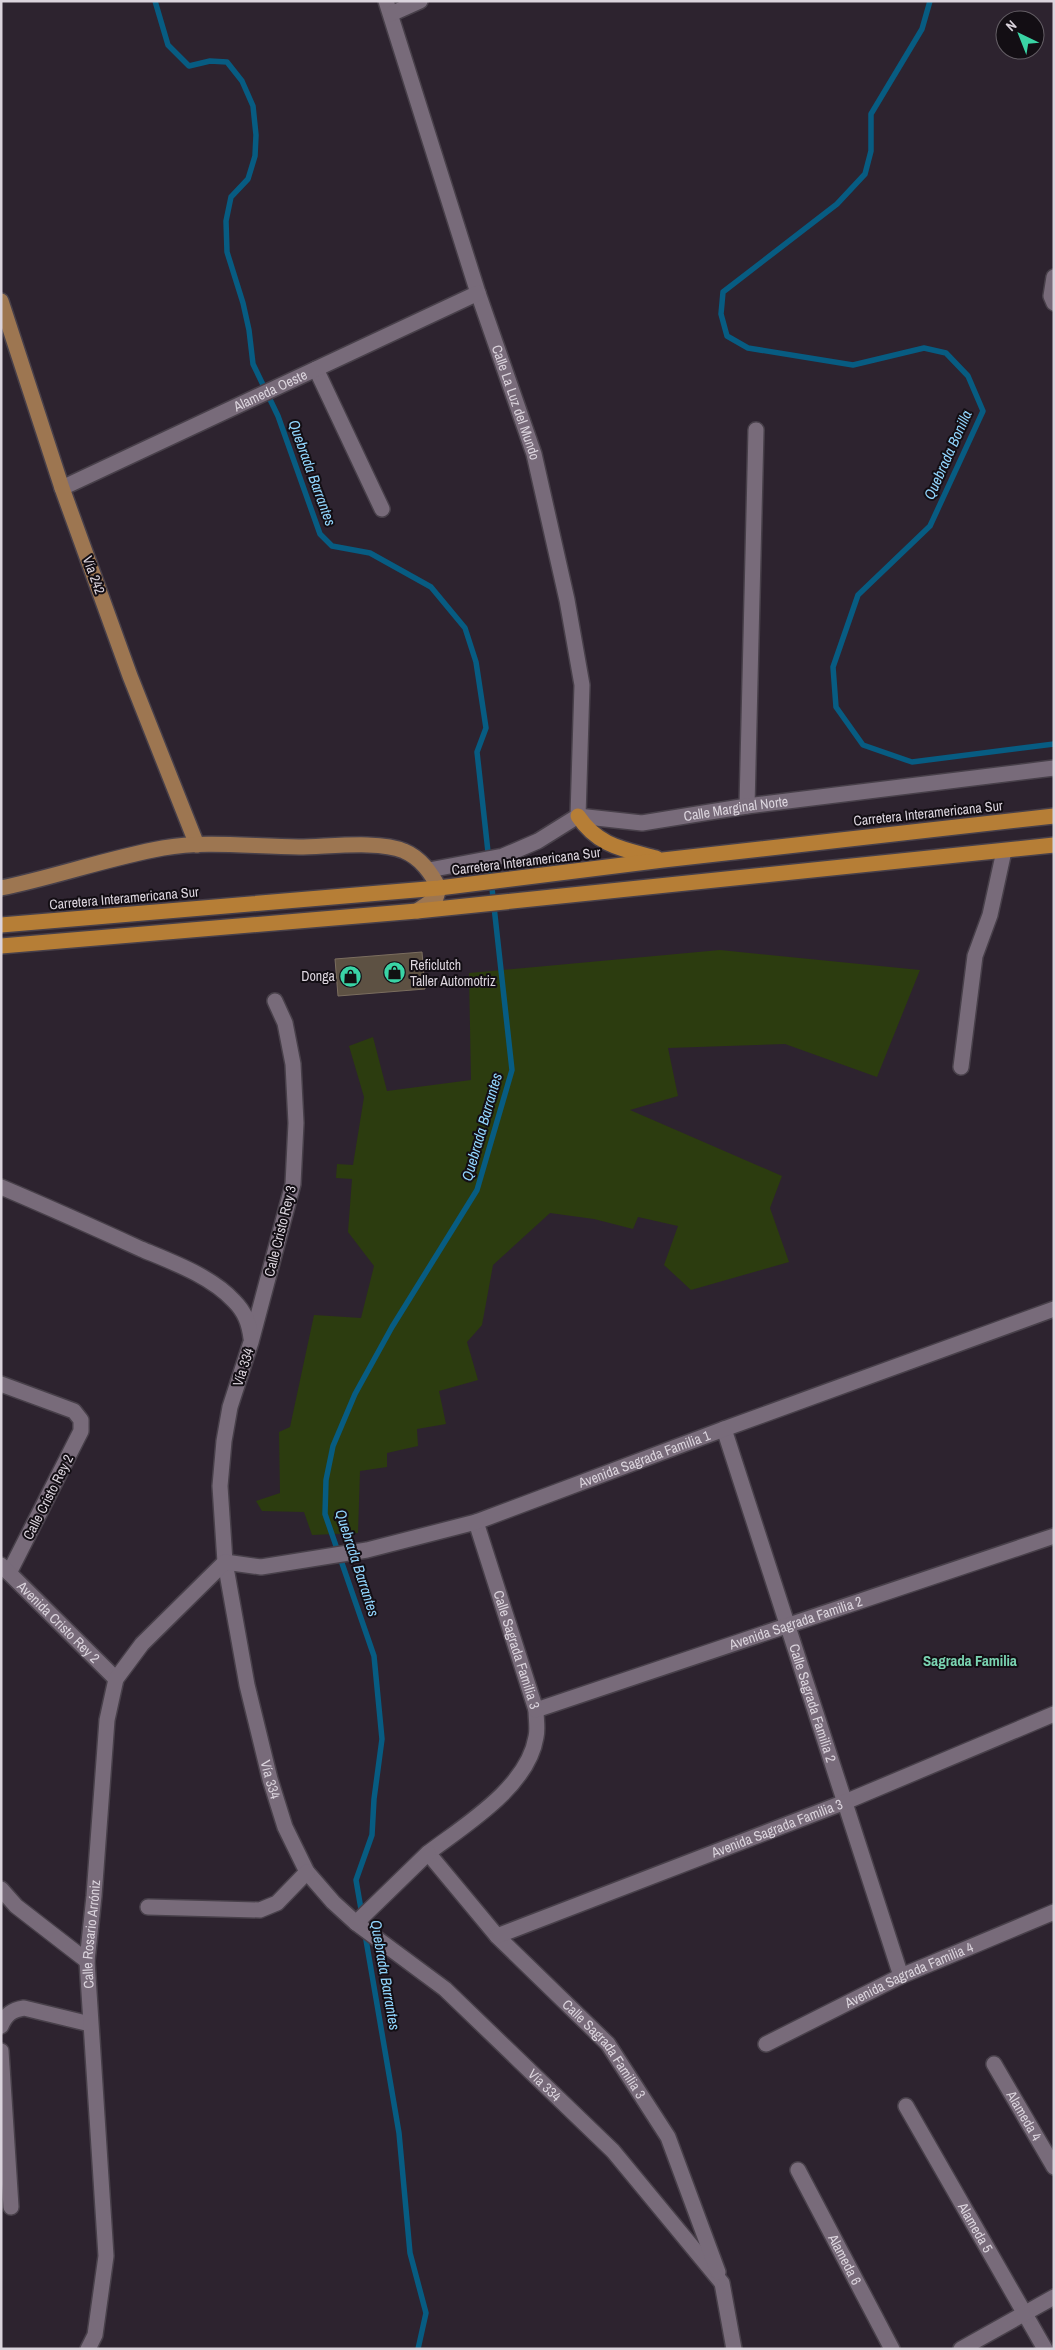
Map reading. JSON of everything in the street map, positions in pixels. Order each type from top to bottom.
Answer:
[{"type":"highway","points":[[578,816],[588,831],[615,847],[663,860]]},
{"type":"highway","name":"Carretera Interamericana Sur","points":[[1,925],[439,888],[663,860],[1054,816]]},
{"type":"highway","points":[[1,946],[417,911],[1054,845]]},
{"type":"main road","name":"Vía 242","points":[[2,304],[62,488],[130,676],[197,845]]},
{"type":"main road","points":[[1,888],[163,848],[197,845],[386,846],[405,851],[430,870],[439,888],[436,898],[417,911]]},
{"type":"street","points":[[389,8],[420,1]]},
{"type":"street","name":"Calle La Luz del Mundo","points":[[389,8],[478,293],[534,454],[567,600],[582,685],[578,816]]},
{"type":"street","points":[[1054,277],[1051,296],[1054,303]]},
{"type":"street","name":"Alameda Oeste","points":[[62,488],[478,293]]},
{"type":"street","points":[[316,369],[382,508]]},
{"type":"street","points":[[747,806],[756,430]]},
{"type":"street","name":"Calle Marginal Norte","points":[[578,816],[642,823],[747,806],[1054,768]]},
{"type":"street","points":[[430,870],[503,856],[538,841],[578,816]]},
{"type":"street","points":[[960,1067],[975,956],[990,915],[1004,851]]},
{"type":"street","name":"Calle Cristo Rey 3","points":[[252,1342],[293,1184],[296,1123],[293,1064],[285,1023],[275,1001]]},
{"type":"street","name":"Vía 334","points":[[1,1187],[172,1262],[210,1283],[234,1300],[244,1312],[250,1326],[252,1342],[230,1407],[224,1441],[220,1486],[225,1562],[247,1685],[270,1779],[285,1827],[307,1872],[333,1902],[356,1923],[445,1989],[613,2151],[722,2283],[734,2349]]},
{"type":"street","name":"Avenida Sagrada Familia 1","points":[[225,1562],[261,1567],[280,1564],[367,1550],[476,1522],[724,1429],[1054,1309]]},
{"type":"street","name":"Calle Cristo Rey 2","points":[[1,1384],[74,1412],[81,1420],[81,1431],[5,1569]]},
{"type":"street","name":"Calle Sagrada Familia 2","points":[[724,1429],[901,1976]]},
{"type":"street","name":"Calle Sagrada Familia 3","points":[[356,1923],[428,1853],[492,1804],[516,1780],[530,1755],[536,1737],[536,1710],[476,1522]]},
{"type":"street","name":"Avenida Sagrada Familia 2","points":[[536,1710],[787,1624],[1054,1536]]},
{"type":"street","name":"Calle Rosario Arróniz","points":[[88,2349],[95,2335],[106,2256],[87,1961],[94,1896],[107,1720],[116,1679],[142,1644],[225,1562]]},
{"type":"street","name":"Avenida Cristo Rey 2","points":[[5,1569],[116,1679]]},
{"type":"street","name":"Avenida Sagrada Familia 3","points":[[497,1936],[845,1802],[1054,1714]]},
{"type":"street","name":"Calle Sagrada Familia 3","points":[[428,1853],[497,1936],[608,2044],[668,2137],[722,2283]]},
{"type":"street","points":[[148,1906],[260,1910],[277,1903],[307,1872]]},
{"type":"street","points":[[1,1889],[16,1906],[87,1961]]},
{"type":"street","name":"Avenida Sagrada Familia 4","points":[[766,2044],[901,1976],[1054,1912]]},
{"type":"street","points":[[1,2026],[7,2015],[14,2010],[24,2008],[90,2024]]},
{"type":"street","points":[[1,2051],[11,2207]]},
{"type":"street","name":"Alameda 4","points":[[994,2064],[1054,2167]]},
{"type":"street","name":"Alameda 5","points":[[906,2106],[1045,2349]]},
{"type":"street","name":"Alameda 6","points":[[798,2170],[892,2349]]},
{"type":"street","points":[[961,2349],[1054,2297]]},
{"type":"green space","points":[[720,950],[920,970],[877,1077],[785,1044],[668,1048],[678,1096],[630,1110],[782,1176],[770,1208],[789,1262],[691,1290],[664,1265],[678,1226],[638,1217],[633,1229],[594,1219],[550,1213],[493,1265],[482,1325],[467,1342],[478,1380],[439,1391],[446,1424],[417,1429],[418,1446],[387,1453],[387,1467],[360,1471],[358,1533],[312,1535],[304,1512],[262,1511],[256,1501],[280,1493],[279,1432],[290,1427],[314,1315],[361,1318],[374,1266],[348,1232],[352,1179],[336,1178],[337,1164],[353,1165],[364,1097],[349,1046],[373,1037],[387,1091],[471,1080],[469,973]]},
{"type":"building","name":"Reficlutch Taller Automotriz","points":[[422,952],[425,989],[338,996],[335,959]]},
{"type":"waterway","name":"Quebrada Barrantes","points":[[155,1],[168,45],[189,66],[210,61],[227,62],[242,81],[253,106],[256,135],[255,156],[248,179],[231,197],[226,221],[227,252],[243,303],[249,330],[253,364],[278,416],[320,534],[332,546],[370,553],[431,587],[465,628],[476,662],[486,728],[477,752],[512,1070],[477,1190],[392,1327],[355,1394],[333,1446],[326,1480],[325,1514],[374,1656],[382,1739],[374,1799],[372,1835],[356,1880],[362,1915]]},
{"type":"waterway","name":"Quebrada Bonilla","points":[[930,1],[922,29],[871,114],[871,151],[865,174],[837,204],[723,292],[721,314],[727,336],[748,348],[853,365],[924,348],[946,353],[968,376],[983,411],[930,526],[858,595],[833,667],[836,707],[863,745],[912,762],[1054,744]]},
{"type":"waterway","name":"Quebrada Barrantes","points":[[365,1934],[399,2133],[410,2253],[426,2313],[418,2349]]},
{"type":"place","name":"Reficlutch Taller Automotriz","points":[[394,973]]},
{"type":"place","name":"Donga","points":[[351,976]]},
{"type":"district","name":"Sagrada Familia","points":[[970,1661]]}]
